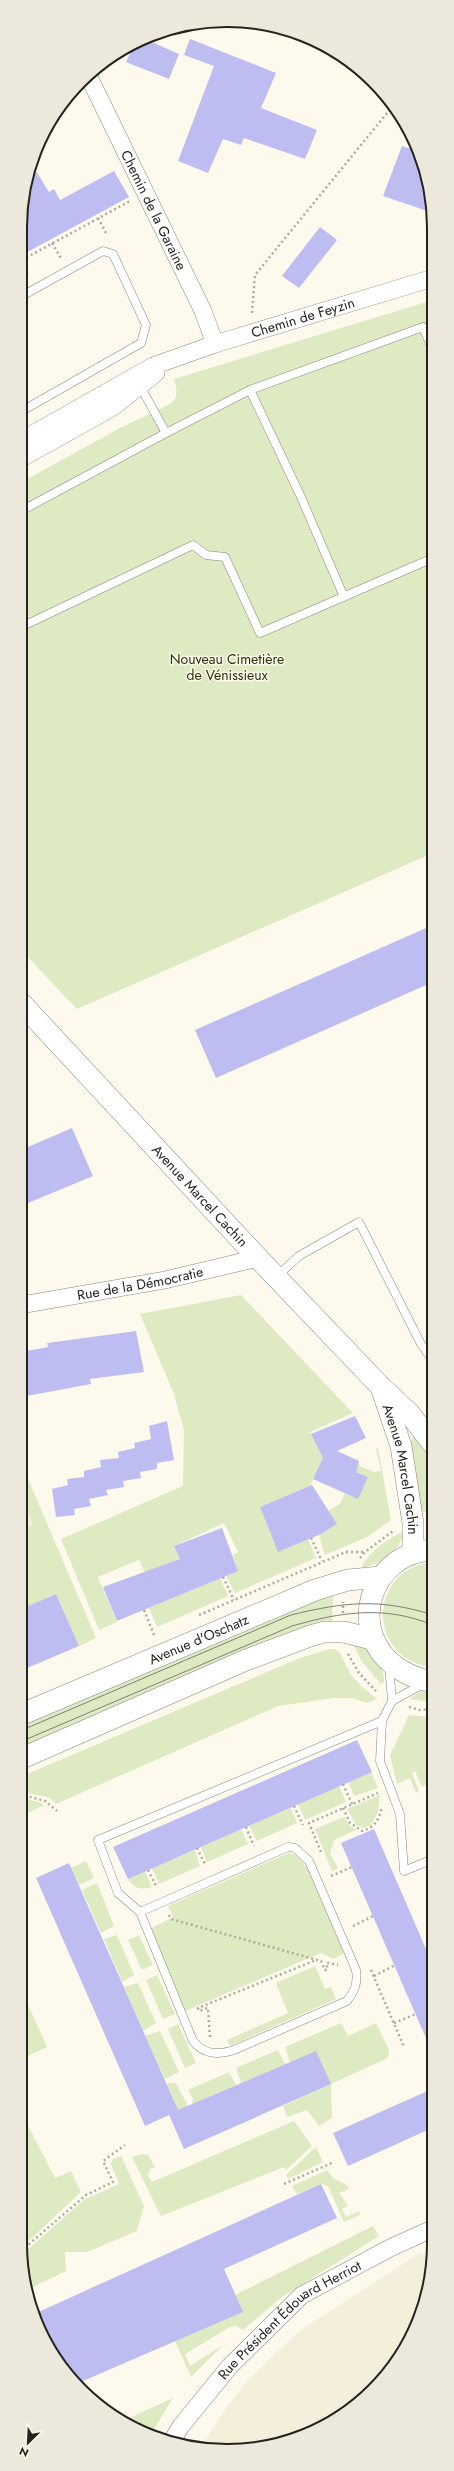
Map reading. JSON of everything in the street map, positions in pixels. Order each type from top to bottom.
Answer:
[{"type":"street","name":"Chemin de la Garaine","points":[[91,81],[203,311],[215,344]]},
{"type":"street","name":"Chemin de Feyzin","points":[[27,438],[137,381],[173,360],[215,344],[427,280]]},
{"type":"street","name":"Avenue Marcel Cachin","points":[[27,1009],[258,1258],[277,1276],[381,1387],[409,1413],[427,1436]]},
{"type":"street","name":"Rue de la Démocratie","points":[[27,1304],[165,1280],[258,1258]]},
{"type":"street","name":"Avenue Marcel Cachin","points":[[381,1387],[401,1446],[413,1522],[423,1552]]},
{"type":"street","points":[[423,1552],[395,1563],[381,1577],[374,1589],[369,1612],[372,1639],[389,1662],[410,1676],[427,1680]]},
{"type":"street","name":"Avenue d'Oschatz","points":[[27,1712],[315,1590],[348,1580],[381,1577]]},
{"type":"street","points":[[27,1756],[246,1660],[310,1636],[324,1632],[344,1632],[372,1639]]},
{"type":"street","name":"Rue Président Édouard Herriot","points":[[174,2437],[181,2426],[230,2366],[302,2295],[392,2247],[427,2231]]},
{"type":"lane","points":[[27,293],[103,251],[110,252],[113,254],[146,325],[145,335],[140,344],[27,408]]},
{"type":"lane","points":[[27,507],[250,390],[422,327],[427,337]]},
{"type":"lane","points":[[137,381],[166,433]]},
{"type":"lane","points":[[250,390],[301,497],[344,597]]},
{"type":"lane","points":[[27,624],[193,546],[206,556],[225,557],[260,633],[427,561]]},
{"type":"lane","points":[[277,1276],[300,1256],[359,1222],[421,1344],[427,1352]]},
{"type":"lane","points":[[389,1662],[392,1700],[382,1721],[380,1761],[400,1814],[404,1871],[427,1861]]},
{"type":"lane","points":[[392,1700],[427,1683]]},
{"type":"lane","points":[[140,1912],[288,1848],[295,1848],[303,1853],[309,1860],[356,1970],[357,1981],[354,1991],[347,2001],[224,2053],[210,2053],[197,2046],[193,2041],[140,1912],[118,1893],[98,1840],[382,1721]]},
{"type":"path","points":[[250,334],[255,275],[389,110]]},
{"type":"path","points":[[27,258],[131,200],[135,200]]},
{"type":"path","points":[[98,218],[106,233]]},
{"type":"path","points":[[52,243],[61,258]]},
{"type":"path","points":[[27,272],[29,276]]},
{"type":"path","points":[[312,1538],[322,1561]]},
{"type":"path","points":[[223,1577],[234,1600]]},
{"type":"path","points":[[144,1610],[154,1635]]},
{"type":"path","points":[[344,1784],[352,1804]]},
{"type":"path","points":[[309,1823],[381,1792],[382,1796]]},
{"type":"path","points":[[27,1796],[46,1801],[57,1811]]},
{"type":"path","points":[[343,1808],[350,1823],[362,1831],[372,1828],[379,1819],[383,1800]]},
{"type":"path","points":[[294,1806],[303,1825]]},
{"type":"path","points":[[246,1827],[254,1846]]},
{"type":"path","points":[[198,1848],[206,1866]]},
{"type":"path","points":[[332,1876],[352,1867]]},
{"type":"path","points":[[148,1870],[157,1888]]},
{"type":"path","points":[[140,1912],[164,1918],[166,1917],[166,1911],[171,1919],[321,1961],[325,1970],[328,1969],[326,1964],[328,1962],[356,1970]]},
{"type":"path","points":[[353,1926],[373,1916]]},
{"type":"path","points":[[210,2053],[210,2012],[208,2008],[200,2012],[198,2008],[316,1960]]},
{"type":"path","points":[[374,1976],[394,1965]]},
{"type":"path","points":[[394,2024],[416,2014]]},
{"type":"path","points":[[27,2246],[86,2195],[113,2182],[103,2161],[125,2145]]},
{"type":"path","points":[[284,2184],[332,2162]]},
{"type":"shaded area","points":[[27,1476],[54,1540],[27,1552]]},
{"type":"shaded area","points":[[420,2253],[427,2255],[420,2296],[412,2321],[400,2344],[386,2366],[349,2403],[304,2429],[279,2437],[240,2444],[204,2442],[228,2405],[247,2381],[299,2331]]},
{"type":"green space","name":"Nouveau Cimetière de Vénissieux","points":[[427,302],[427,856],[77,1009],[27,956],[27,479],[120,428],[170,404],[176,396],[174,379]]},
{"type":"green space","points":[[241,1295],[353,1413],[310,1432],[323,1458],[310,1486],[260,1507],[278,1552],[308,1539],[316,1558],[235,1593],[226,1576],[238,1571],[233,1555],[238,1552],[224,1523],[174,1546],[180,1559],[145,1573],[139,1560],[98,1577],[117,1622],[99,1630],[61,1539],[183,1486],[184,1430],[174,1394],[140,1314]]},
{"type":"green space","points":[[415,1436],[423,1443],[427,1449],[427,1512],[421,1512],[411,1441]]},
{"type":"green space","points":[[378,1448],[391,1520],[367,1537],[325,1555],[319,1535],[337,1524],[328,1511],[340,1504],[345,1493],[358,1498],[368,1477],[354,1471],[358,1462],[360,1466],[374,1472],[381,1471],[376,1449]]},
{"type":"green space","points":[[27,1477],[96,1638],[79,1646],[56,1594],[27,1606],[27,1528],[33,1525],[27,1510]]},
{"type":"green space","points":[[405,1531],[403,1538],[395,1550],[384,1559],[364,1568],[362,1565],[376,1549],[393,1537]]},
{"type":"green space","points":[[427,1564],[427,1665],[411,1661],[396,1649],[386,1633],[383,1615],[386,1597],[395,1581],[411,1568]]},
{"type":"green space","points":[[220,1578],[228,1596],[157,1627],[149,1608]]},
{"type":"green space","points":[[333,1592],[332,1625],[27,1748],[27,1720]]},
{"type":"green space","points":[[351,1640],[374,1656],[381,1668],[384,1682],[381,1684],[362,1662]]},
{"type":"green space","points":[[329,1649],[335,1649],[340,1653],[351,1675],[361,1686],[377,1699],[367,1703],[352,1698],[334,1698],[278,1706],[56,1804],[50,1798],[27,1793],[27,1774],[300,1658]]},
{"type":"green space","points":[[427,1690],[427,1701],[409,1699],[421,1691]]},
{"type":"green space","points":[[409,1715],[427,1716],[427,1784],[422,1787],[415,1771],[412,1773],[419,1791],[416,1793],[410,1778],[397,1784],[390,1755]]},
{"type":"green space","points":[[371,1772],[378,1788],[354,1796],[348,1782]]},
{"type":"green space","points":[[339,1786],[346,1802],[305,1820],[298,1804]]},
{"type":"green space","points":[[380,1795],[378,1812],[371,1825],[364,1828],[356,1825],[347,1809]]},
{"type":"green space","points":[[27,1799],[42,1803],[44,1805],[27,1814]]},
{"type":"green space","points":[[291,1808],[297,1823],[257,1841],[249,1826]]},
{"type":"green space","points":[[344,1817],[351,1827],[356,1830],[334,1840],[330,1854],[338,1868],[332,1871],[315,1829]]},
{"type":"green space","points":[[241,1829],[248,1844],[207,1862],[201,1847]]},
{"type":"green space","points":[[195,1850],[200,1866],[159,1884],[152,1868]]},
{"type":"green space","points":[[289,1853],[298,1857],[308,1869],[344,1953],[333,1959],[321,1953],[185,2011],[150,1929],[173,1917],[168,1906]]},
{"type":"green space","points":[[86,1861],[94,1878],[79,1885],[71,1868]]},
{"type":"green space","points":[[145,1871],[152,1887],[135,1887],[128,1879]]},
{"type":"green space","points":[[97,1883],[114,1926],[101,1933],[82,1890]]},
{"type":"green space","points":[[117,1935],[134,1975],[122,1982],[104,1939]]},
{"type":"green space","points":[[139,1935],[153,1965],[142,1970],[128,1940]]},
{"type":"green space","points":[[315,1966],[325,1989],[331,1987],[336,1999],[230,2046],[227,2040],[288,2013],[276,1983]]},
{"type":"green space","points":[[157,1975],[175,2014],[163,2019],[146,1980]]},
{"type":"green space","points":[[138,1983],[156,2023],[143,2031],[124,1987]]},
{"type":"green space","points":[[27,2003],[47,2047],[27,2057]]},
{"type":"green space","points":[[341,2023],[348,2036],[376,2023],[389,2050],[388,2058],[331,2084],[290,2062],[285,2047]]},
{"type":"green space","points":[[178,2024],[196,2063],[185,2068],[168,2029]]},
{"type":"green space","points":[[160,2031],[179,2072],[165,2079],[145,2036]]},
{"type":"green space","points":[[278,2050],[285,2064],[241,2083],[236,2068]]},
{"type":"green space","points":[[229,2072],[236,2085],[192,2104],[193,2099],[188,2090]]},
{"type":"green space","points":[[176,2083],[188,2106],[178,2110],[167,2084]]},
{"type":"green space","points":[[331,2084],[332,2118],[319,2126],[307,2110],[287,2117],[283,2106]]},
{"type":"green space","points":[[294,2121],[312,2146],[286,2170],[284,2167],[161,2216],[132,2157],[142,2154],[148,2155],[155,2167],[149,2169],[150,2172],[147,2173],[152,2182]]},
{"type":"green space","points":[[27,2124],[55,2178],[71,2171],[81,2192],[27,2242]]},
{"type":"green space","points":[[316,2147],[323,2162],[288,2179],[286,2175]]},
{"type":"green space","points":[[121,2156],[144,2206],[137,2231],[87,2252],[65,2252],[66,2271],[32,2288],[27,2250],[85,2199],[119,2184],[111,2164],[113,2159]]},
{"type":"green space","points":[[327,2170],[333,2178],[347,2185],[349,2189],[339,2193],[348,2206],[342,2209],[346,2217],[359,2211],[360,2215],[344,2222],[328,2186],[321,2184],[297,2194],[292,2186]]},
{"type":"green space","points":[[373,2226],[379,2236],[282,2297],[243,2330],[236,2326],[230,2327],[185,2354],[190,2366],[223,2345],[191,2377],[175,2341],[235,2295]]},
{"type":"green space","points":[[173,2398],[154,2430],[129,2418]]},
{"type":"building","points":[[190,39],[276,73],[261,108],[317,130],[305,159],[244,138],[241,145],[223,139],[208,173],[178,161],[214,66],[184,55]]},
{"type":"building","points":[[151,42],[179,54],[169,79],[126,62],[131,52]]},
{"type":"building","points":[[402,146],[412,149],[420,175],[427,211],[383,196]]},
{"type":"building","points":[[36,170],[49,192],[54,189],[60,200],[114,171],[129,197],[27,252],[27,214]]},
{"type":"building","points":[[320,227],[337,240],[299,288],[282,276]]},
{"type":"building","points":[[427,928],[427,985],[216,1078],[195,1030]]},
{"type":"building","points":[[72,1128],[93,1176],[27,1204],[27,1147]]},
{"type":"building","points":[[136,1331],[144,1372],[90,1379],[91,1384],[27,1396],[27,1351],[48,1347],[47,1343]]},
{"type":"building","points":[[355,1416],[366,1438],[337,1451],[359,1461],[356,1472],[368,1477],[358,1499],[313,1479],[323,1458],[311,1434]]},
{"type":"building","points":[[167,1421],[174,1460],[157,1463],[157,1469],[140,1472],[141,1478],[123,1481],[124,1487],[106,1490],[108,1495],[89,1499],[91,1506],[74,1509],[75,1515],[56,1517],[52,1489],[68,1485],[67,1479],[84,1477],[84,1471],[101,1467],[100,1460],[119,1458],[118,1452],[135,1448],[134,1443],[151,1439],[149,1426]]},
{"type":"building","points":[[312,1485],[337,1524],[321,1534],[278,1552],[260,1507]]},
{"type":"building","points":[[222,1528],[238,1571],[117,1621],[103,1587],[180,1559],[174,1546]]},
{"type":"building","points":[[56,1594],[79,1646],[27,1668],[27,1606]]},
{"type":"building","points":[[357,1740],[372,1772],[128,1879],[113,1847]]},
{"type":"building","points":[[374,1829],[427,1951],[427,2041],[341,1843]]},
{"type":"building","points":[[69,1863],[178,2110],[316,2051],[331,2084],[184,2149],[169,2115],[145,2126],[36,1878]]},
{"type":"building","points":[[427,2091],[427,2130],[348,2166],[333,2133]]},
{"type":"building","points":[[321,2184],[337,2218],[224,2269],[243,2312],[82,2381],[68,2366],[54,2344],[42,2321],[39,2312]]},
{"type":"tram line","points":[[27,1728],[291,1615],[328,1607],[362,1604],[396,1606],[427,1613]]},
{"type":"tram line","points":[[27,1739],[292,1626],[328,1617],[362,1613],[397,1615],[427,1623]]}]
